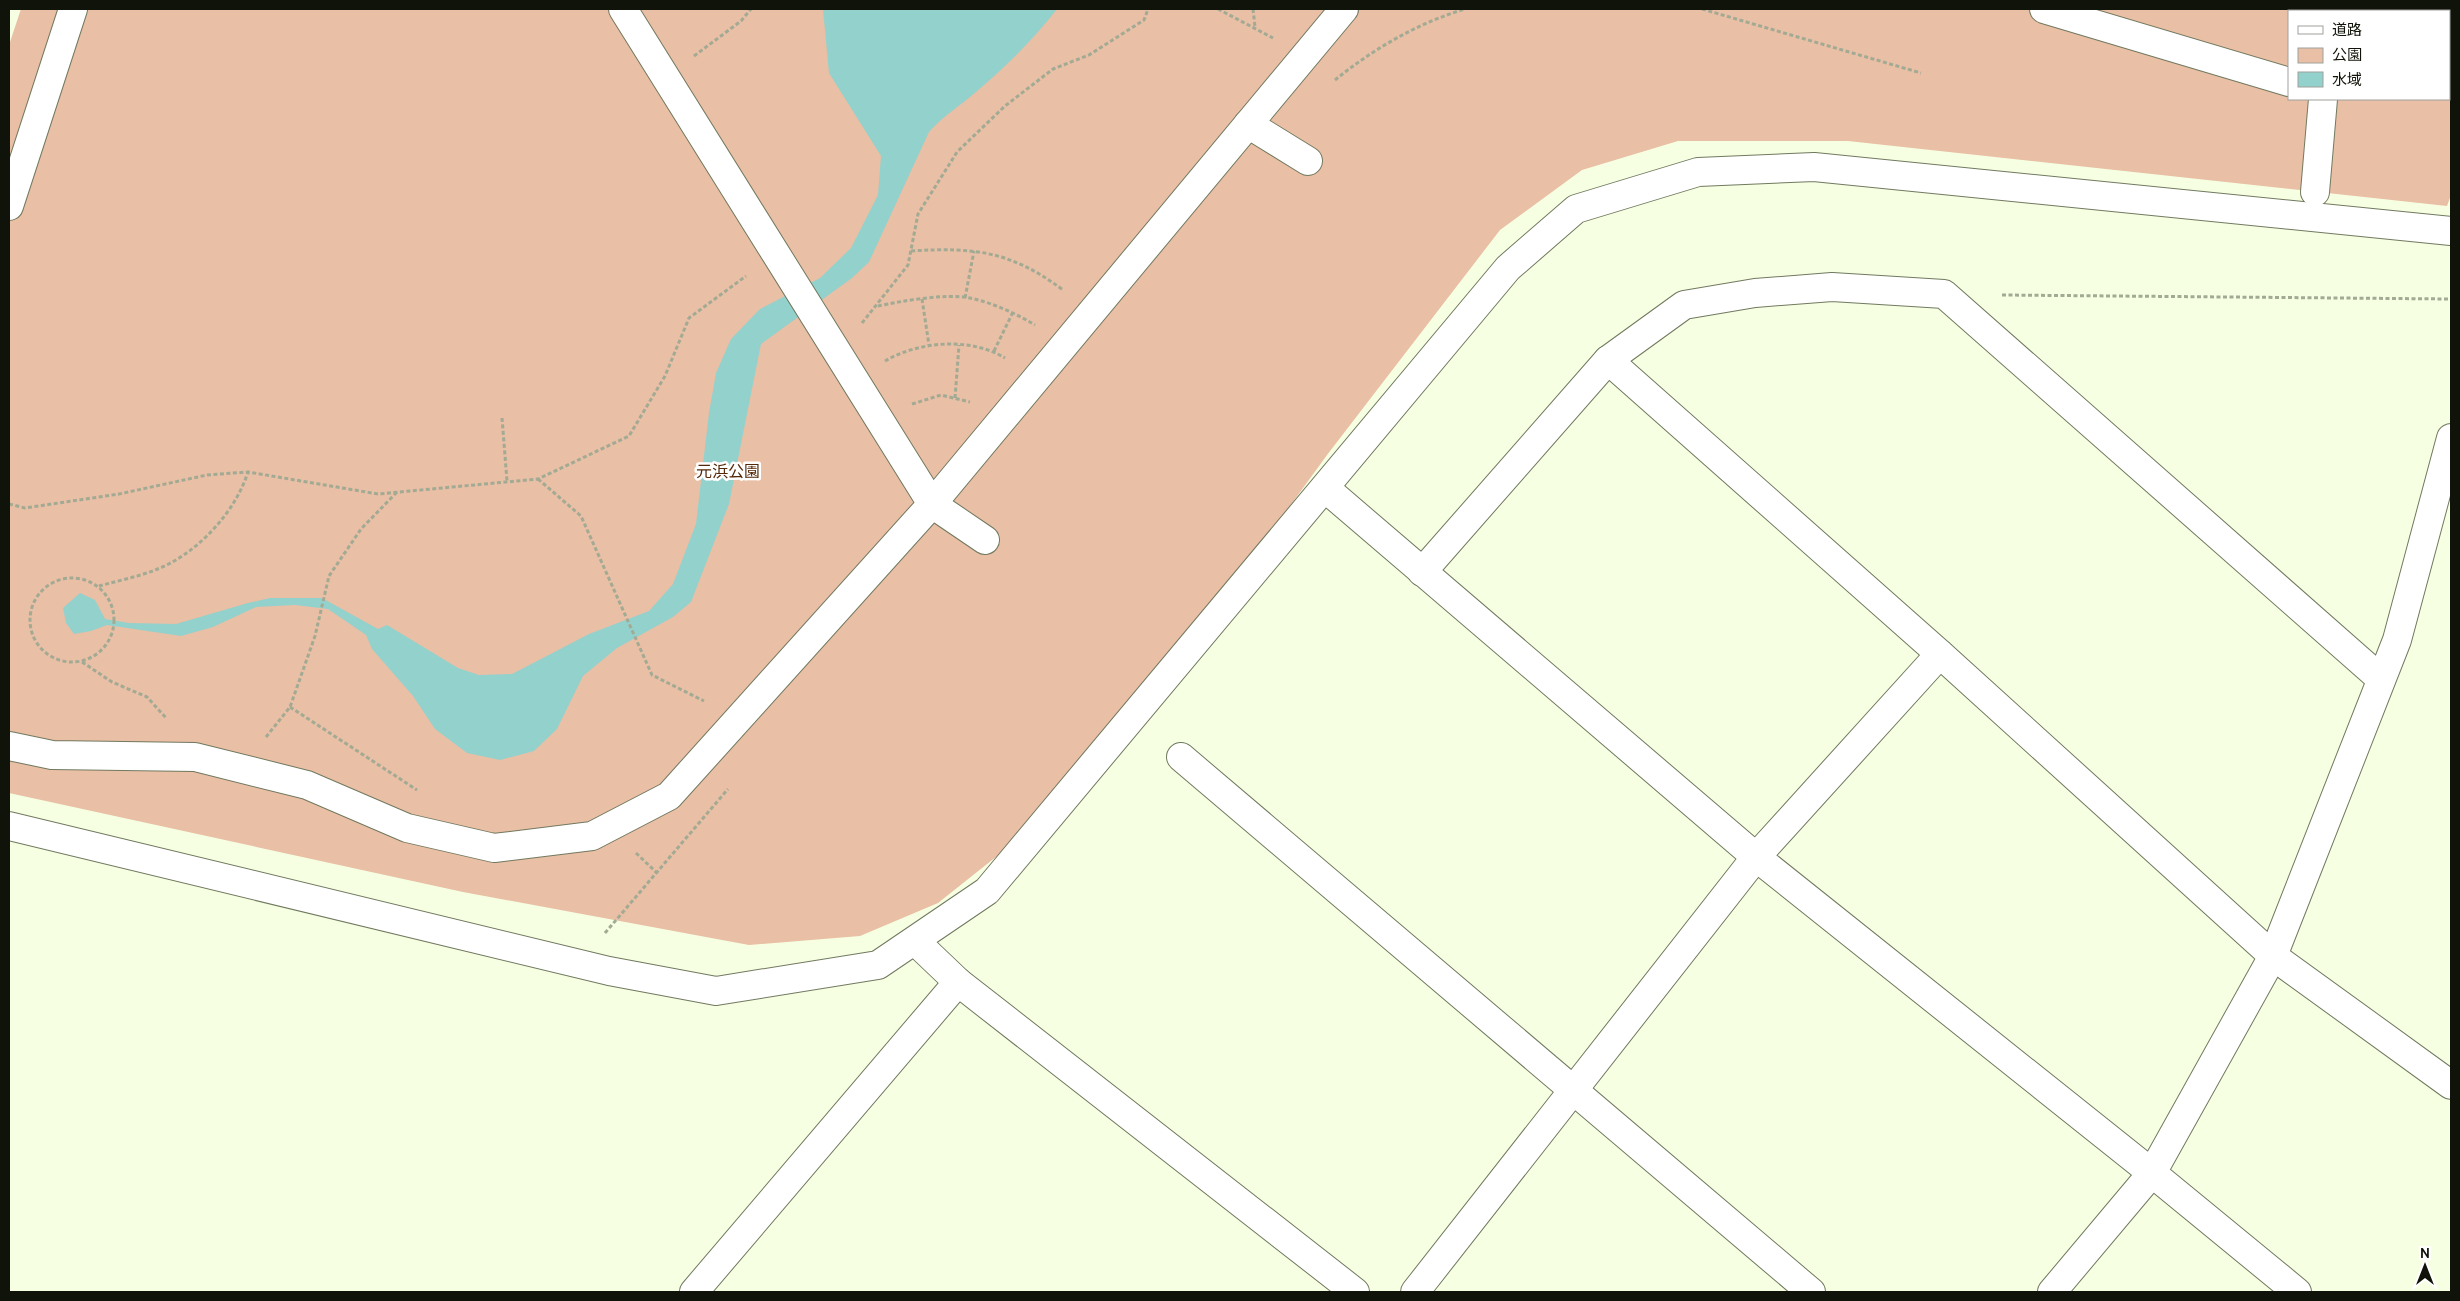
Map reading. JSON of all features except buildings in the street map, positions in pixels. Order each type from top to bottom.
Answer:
[{"type":"street","points":[[9,206],[73,9]]},
{"type":"street","points":[[623,9],[932,504],[985,540]]},
{"type":"street","points":[[9,746],[52,756],[195,757],[307,785],[407,828],[494,848],[592,836],[669,796],[932,504],[1344,9]]},
{"type":"street","points":[[2044,9],[2288,82]]},
{"type":"street","points":[[2314,192],[2323,100]]},
{"type":"street","points":[[1248,124],[1308,161]]},
{"type":"street","points":[[9,826],[609,971],[716,991],[878,965],[987,891],[1508,268],[1576,209],[1698,172],[1814,166],[2451,231]]},
{"type":"street","points":[[1422,572],[1608,360],[1684,305],[1755,293],[1832,287],[1944,294],[2381,679]]},
{"type":"street","points":[[1608,360],[1940,654],[2273,956],[2451,1085]]},
{"type":"street","points":[[2052,1292],[2152,1173],[2273,956],[2397,640],[2445,489],[2451,438]]},
{"type":"street","points":[[1325,488],[1756,857],[2152,1173],[2297,1292]]},
{"type":"street","points":[[1415,1292],[1756,857],[1940,654]]},
{"type":"street","points":[[1182,757],[1811,1292]]},
{"type":"street","points":[[915,940],[958,982],[1355,1292]]},
{"type":"street","points":[[694,1292],[958,982]]},
{"type":"path","points":[[666,78],[741,21],[751,9]]},
{"type":"path","points":[[834,348],[868,317],[908,265],[918,214],[957,152],[1005,106],[1053,69],[1089,55],[1144,20],[1148,9]]},
{"type":"path","points":[[1218,9],[1304,55]]},
{"type":"path","points":[[1254,9],[1255,28]]},
{"type":"path","points":[[1329,86],[1357,62],[1401,37],[1440,17],[1465,9]]},
{"type":"path","points":[[1702,9],[1921,73]]},
{"type":"path","points":[[911,251],[956,248],[990,253],[1030,268],[1092,312]]},
{"type":"path","points":[[965,298],[974,251]]},
{"type":"path","points":[[9,504],[25,508],[119,494],[207,475],[248,472],[378,494],[538,479],[628,436],[664,376],[689,318],[776,254]]},
{"type":"path","points":[[1944,294],[2451,299]]},
{"type":"path","points":[[877,306],[922,298],[965,298],[1013,312],[1066,343]]},
{"type":"path","points":[[922,298],[930,345]]},
{"type":"path","points":[[994,351],[1013,312]]},
{"type":"path","points":[[854,379],[890,358],[930,345],[959,345],[994,351],[1038,377]]},
{"type":"path","points":[[956,398],[959,345]]},
{"type":"path","points":[[879,418],[916,402],[941,395],[991,410],[1003,420]]},
{"type":"path","points":[[502,418],[507,482]]},
{"type":"path","points":[[99,586],[156,570],[204,541],[242,492],[248,472]]},
{"type":"path","points":[[538,479],[581,516],[652,675],[740,718]]},
{"type":"path","points":[[240,768],[290,707],[315,636],[329,576],[361,529],[397,492]]},
{"type":"path","points":[[79,579],[99,586],[108,596],[113,608],[115,622],[112,636],[105,647],[95,656],[82,662],[67,662],[53,658],[41,649],[33,638],[30,624],[31,609],[37,596],[47,586],[59,580],[79,579]]},
{"type":"path","points":[[82,662],[112,682],[147,697],[172,724],[174,757]]},
{"type":"path","points":[[290,707],[422,793]]},
{"type":"green space","name":"元浜公園","points":[[21,9],[2414,9],[2416,10],[2288,10],[2288,100],[2450,100],[2450,28],[2451,195],[2447,206],[1848,141],[1678,141],[1582,170],[1500,230],[1327,455],[1157,689],[1016,841],[938,903],[860,936],[749,945],[463,892],[9,793],[9,45]]},
{"type":"water","points":[[823,9],[1057,9],[1029,42],[976,92],[929,132],[869,262],[852,278],[761,344],[729,504],[691,602],[673,617],[617,648],[583,676],[557,729],[534,751],[500,760],[467,753],[435,729],[413,696],[372,649],[366,635],[328,609],[295,605],[256,607],[213,627],[181,636],[107,625],[91,631],[74,634],[66,623],[63,608],[80,593],[95,600],[105,619],[129,623],[176,624],[270,598],[322,598],[378,629],[387,625],[458,668],[479,675],[512,674],[589,634],[649,611],[673,584],[696,524],[709,413],[716,373],[731,339],[760,309],[820,278],[851,248],[878,195],[881,156],[829,73]]}]
